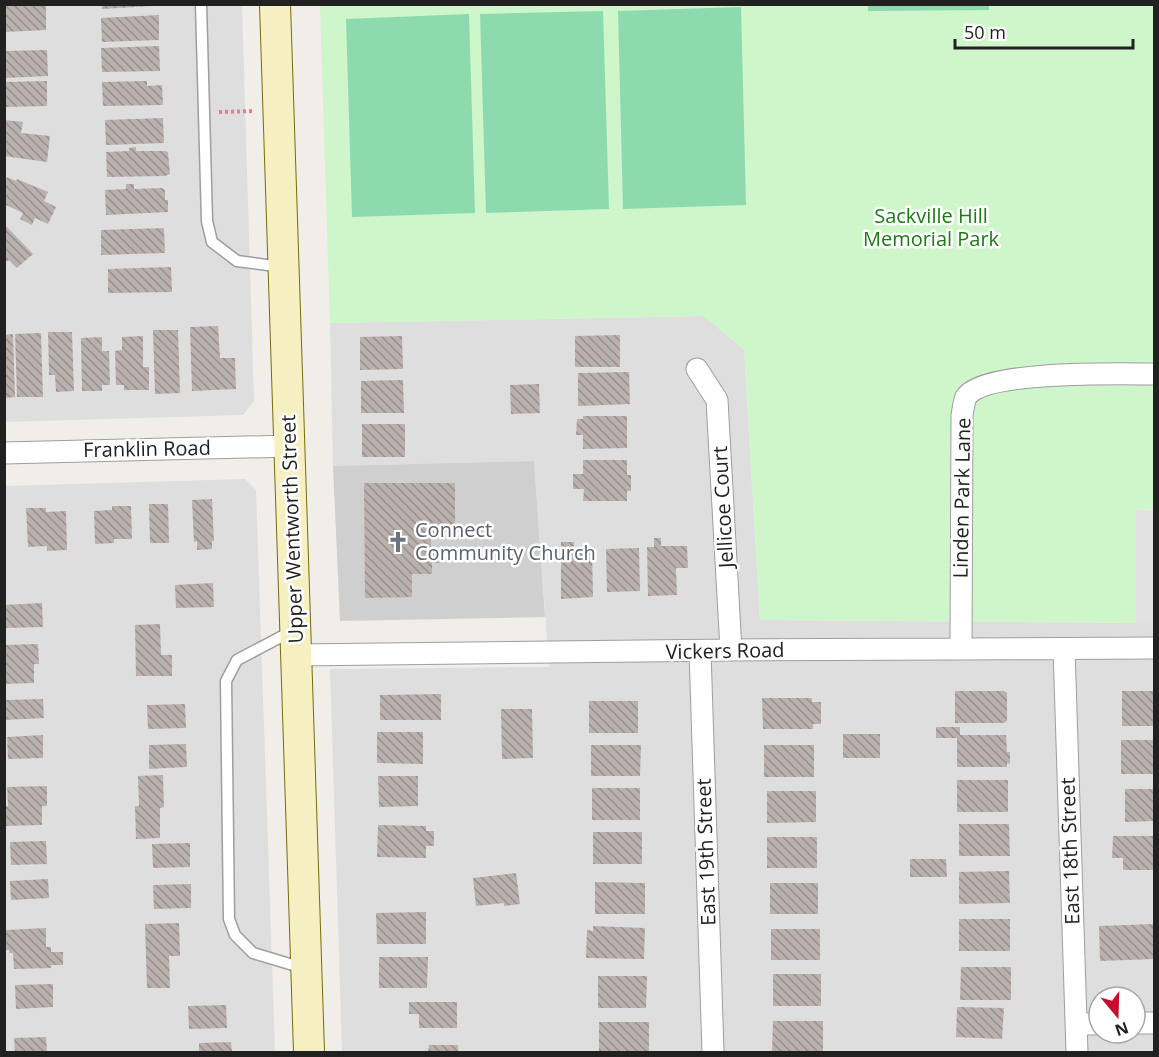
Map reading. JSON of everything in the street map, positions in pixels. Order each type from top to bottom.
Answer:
[{"type":"main road","name":"Upper Wentworth Street","points":[[275,4],[309,1053]]},
{"type":"street","name":"Jellicoe Court","points":[[697,369],[717,400],[731,650]]},
{"type":"street","name":"Linden Park Lane","points":[[962,649],[961,445],[962,415],[966,397],[982,386],[1007,380],[1072,375],[1155,374]]},
{"type":"street","name":"Franklin Road","points":[[4,453],[290,446]]},
{"type":"street","name":"Vickers Road","points":[[296,642],[700,651],[1155,648]]},
{"type":"street","name":"East 18th Street","points":[[1064,649],[1077,1053]]},
{"type":"street","name":"East 19th Street","points":[[700,651],[713,1053]]},
{"type":"street","points":[[1076,1024],[1087,1024]]},
{"type":"lane","points":[[201,4],[207,221],[212,242],[237,261],[283,267]]},
{"type":"lane","points":[[296,642],[237,660],[226,681],[229,919],[235,934],[253,953],[307,969]]},
{"type":"path","points":[[204,113],[279,111]]},
{"type":"shaded area","points":[[4,5],[242,5],[254,401],[243,415],[5,422]]},
{"type":"shaded area","points":[[704,316],[744,350],[760,620],[1154,623],[1154,1052],[342,1052],[330,669],[549,667],[534,461],[333,466],[330,323]]},
{"type":"shaded area","points":[[534,461],[545,617],[340,621],[333,466]]},
{"type":"shaded area","points":[[245,479],[256,490],[275,1052],[5,1052],[4,486]]},
{"type":"shaded area","points":[[1136,510],[1154,510],[1154,623],[1136,623]]},
{"type":"green space","name":"Sackville Hill Memorial Park","points":[[320,5],[1154,5],[1154,509],[1136,510],[1136,623],[760,620],[744,350],[704,316],[330,323]]},
{"type":"green space","points":[[868,5],[989,5],[989,10],[868,11]]},
{"type":"green space","points":[[741,7],[746,205],[623,209],[618,11]]},
{"type":"green space","points":[[603,11],[609,209],[486,213],[480,14]]},
{"type":"green space","points":[[469,14],[475,213],[352,217],[346,19]]},
{"type":"building","points":[[46,4],[46,30],[4,32],[4,5]]},
{"type":"building","points":[[102,4],[152,4],[152,6],[102,9]]},
{"type":"building","points":[[159,15],[159,40],[102,42],[101,18]]},
{"type":"building","points":[[159,46],[160,71],[102,72],[101,48]]},
{"type":"building","points":[[47,50],[48,76],[4,78],[4,51]]},
{"type":"building","points":[[47,81],[47,106],[4,107],[4,82]]},
{"type":"building","points":[[147,81],[147,86],[162,85],[163,105],[103,106],[102,82]]},
{"type":"building","points":[[163,118],[164,143],[106,145],[105,120]]},
{"type":"building","points":[[4,120],[23,122],[21,133],[50,136],[47,162],[4,156]]},
{"type":"building","points":[[136,147],[136,151],[168,152],[170,174],[107,177],[106,152],[129,151],[129,148]]},
{"type":"building","points":[[7,177],[48,192],[44,201],[56,207],[48,224],[35,218],[32,225],[20,219],[23,213],[4,204],[4,183]]},
{"type":"building","points":[[126,184],[134,184],[134,189],[162,188],[165,190],[168,212],[106,215],[105,190],[126,189]]},
{"type":"building","points":[[4,224],[33,254],[17,268],[9,260],[6,262],[4,260]]},
{"type":"building","points":[[164,228],[165,253],[101,255],[101,230]]},
{"type":"building","points":[[171,267],[172,292],[108,293],[108,269]]},
{"type":"building","points":[[218,326],[220,358],[235,358],[236,389],[192,391],[190,327]]},
{"type":"building","points":[[153,330],[178,330],[180,393],[155,394]]},
{"type":"building","points":[[48,332],[72,332],[74,391],[56,392],[55,375],[49,375]]},
{"type":"building","points":[[41,333],[43,397],[17,397],[15,334]]},
{"type":"building","points":[[13,334],[15,397],[4,398],[4,335]]},
{"type":"building","points":[[620,335],[620,367],[575,367],[575,336]]},
{"type":"building","points":[[143,336],[143,367],[149,367],[149,390],[124,390],[124,385],[116,385],[115,351],[122,350],[122,337]]},
{"type":"building","points":[[402,336],[403,369],[360,370],[360,337]]},
{"type":"building","points":[[102,337],[102,351],[109,351],[110,385],[102,385],[102,391],[82,391],[81,338]]},
{"type":"building","points":[[629,372],[630,404],[578,406],[578,373]]},
{"type":"building","points":[[403,380],[404,413],[361,413],[361,381]]},
{"type":"building","points":[[539,384],[540,413],[511,414],[510,385]]},
{"type":"building","points":[[583,416],[627,416],[627,448],[583,449],[583,435],[576,435],[577,419],[583,419]]},
{"type":"building","points":[[362,424],[405,424],[405,457],[362,457]]},
{"type":"building","points":[[583,460],[627,460],[627,475],[631,475],[631,491],[627,491],[627,501],[583,501],[584,489],[573,489],[573,474],[583,474]]},
{"type":"building","name":"Connect Community Church","points":[[364,483],[455,483],[455,533],[431,534],[431,551],[443,551],[443,563],[432,563],[432,574],[412,574],[412,597],[365,598]]},
{"type":"building","points":[[212,499],[214,541],[212,541],[212,549],[197,550],[197,541],[194,542],[192,500]]},
{"type":"building","points":[[149,504],[168,504],[169,543],[150,543]]},
{"type":"building","points":[[112,506],[131,506],[132,539],[114,539],[114,543],[95,544],[94,511],[112,510]]},
{"type":"building","points":[[26,508],[46,508],[46,512],[66,511],[67,550],[47,551],[47,546],[28,547]]},
{"type":"building","points":[[654,538],[661,538],[661,546],[687,546],[688,568],[676,568],[677,595],[648,596],[647,547],[654,547]]},
{"type":"building","points":[[561,542],[574,542],[574,548],[592,547],[593,597],[561,599]]},
{"type":"building","points":[[639,548],[640,591],[607,592],[606,549]]},
{"type":"building","points":[[213,583],[214,607],[176,608],[175,585]]},
{"type":"building","points":[[42,603],[43,627],[5,628],[4,605]]},
{"type":"building","points":[[160,624],[161,655],[172,655],[172,676],[136,676],[135,625]]},
{"type":"building","points":[[38,644],[39,664],[34,664],[34,683],[4,684],[4,645]]},
{"type":"building","points":[[955,691],[1004,691],[1007,693],[1007,721],[1004,723],[955,723]]},
{"type":"building","points":[[1122,691],[1154,691],[1154,726],[1122,726]]},
{"type":"building","points":[[441,694],[441,720],[380,720],[380,695]]},
{"type":"building","points":[[762,698],[812,698],[812,702],[821,702],[821,724],[813,724],[813,729],[763,729]]},
{"type":"building","points":[[43,699],[44,718],[4,720],[6,700]]},
{"type":"building","points":[[589,701],[638,701],[638,733],[589,733]]},
{"type":"building","points":[[185,704],[186,728],[148,729],[147,705]]},
{"type":"building","points":[[501,709],[532,709],[533,758],[502,759]]},
{"type":"building","points":[[936,727],[960,727],[960,735],[1006,735],[1010,764],[1007,763],[1007,767],[957,767],[957,738],[936,738]]},
{"type":"building","points":[[377,732],[423,732],[423,764],[377,763]]},
{"type":"building","points":[[843,734],[880,734],[880,758],[843,758]]},
{"type":"building","points":[[43,735],[43,758],[8,759],[7,737]]},
{"type":"building","points":[[1121,740],[1154,740],[1154,774],[1121,774]]},
{"type":"building","points":[[186,744],[187,767],[149,769],[149,745]]},
{"type":"building","points":[[591,745],[641,745],[640,776],[591,776]]},
{"type":"building","points":[[764,745],[814,745],[814,777],[764,777]]},
{"type":"building","points":[[163,775],[164,807],[160,808],[160,838],[136,839],[135,806],[139,806],[138,776]]},
{"type":"building","points":[[378,776],[418,776],[418,806],[379,807]]},
{"type":"building","points":[[957,780],[1008,780],[1008,812],[957,812]]},
{"type":"building","points":[[47,786],[47,806],[42,806],[42,825],[4,826],[4,806],[8,806],[7,787]]},
{"type":"building","points":[[592,788],[640,788],[640,820],[592,820]]},
{"type":"building","points":[[1125,789],[1154,789],[1154,821],[1125,822]]},
{"type":"building","points":[[767,791],[816,791],[816,822],[767,823]]},
{"type":"building","points":[[959,824],[1009,824],[1010,856],[959,856]]},
{"type":"building","points":[[378,825],[426,826],[426,831],[434,831],[434,846],[426,846],[426,858],[377,857]]},
{"type":"building","points":[[593,832],[642,832],[642,864],[593,864]]},
{"type":"building","points":[[1113,836],[1154,836],[1154,870],[1123,870],[1123,858],[1112,858]]},
{"type":"building","points":[[767,837],[817,837],[817,868],[767,868]]},
{"type":"building","points":[[46,841],[47,864],[11,865],[10,842]]},
{"type":"building","points":[[190,843],[190,867],[153,868],[152,844]]},
{"type":"building","points":[[910,859],[946,859],[947,877],[910,877]]},
{"type":"building","points":[[1009,871],[1010,903],[959,904],[959,872]]},
{"type":"building","points":[[516,873],[520,904],[476,906],[473,878]]},
{"type":"building","points":[[48,879],[49,898],[11,900],[10,881]]},
{"type":"building","points":[[595,882],[645,883],[645,914],[595,914]]},
{"type":"building","points":[[770,883],[818,883],[818,914],[770,914]]},
{"type":"building","points":[[191,884],[191,908],[154,909],[153,885]]},
{"type":"building","points":[[426,912],[426,944],[377,944],[376,913]]},
{"type":"building","points":[[959,919],[1010,919],[1010,951],[959,951]]},
{"type":"building","points":[[179,923],[180,956],[169,956],[170,988],[147,988],[145,924]]},
{"type":"building","points":[[1154,924],[1154,959],[1100,961],[1099,926]]},
{"type":"building","points":[[593,926],[645,928],[644,959],[586,958],[587,930],[593,931]]},
{"type":"building","points":[[46,928],[46,947],[51,947],[51,952],[63,952],[63,965],[51,965],[51,968],[14,969],[13,953],[6,950],[6,930]]},
{"type":"building","points":[[771,929],[820,929],[820,960],[771,960]]},
{"type":"building","points":[[379,957],[428,957],[427,988],[379,988]]},
{"type":"building","points":[[961,967],[1011,967],[1011,1000],[960,1000]]},
{"type":"building","points":[[773,974],[821,974],[821,1006],[773,1006]]},
{"type":"building","points":[[598,976],[647,976],[646,1008],[598,1008]]},
{"type":"building","points":[[53,984],[53,1007],[16,1009],[15,985]]},
{"type":"building","points":[[409,1002],[457,1002],[457,1028],[419,1028],[419,1014],[409,1014]]},
{"type":"building","points":[[226,1005],[227,1028],[189,1029],[188,1006]]},
{"type":"building","points":[[957,1007],[1004,1008],[1002,1039],[956,1037]]},
{"type":"building","points":[[773,1021],[823,1021],[823,1052],[772,1052]]},
{"type":"building","points":[[599,1022],[649,1022],[649,1052],[599,1052]]},
{"type":"building","points":[[46,1037],[47,1052],[15,1052],[14,1038]]},
{"type":"building","points":[[231,1042],[232,1052],[199,1052],[199,1043]]},
{"type":"building","points":[[429,1045],[458,1045],[458,1052],[428,1052]]},
{"type":"place","name":"Connect Community Church","points":[[398,542]]}]
